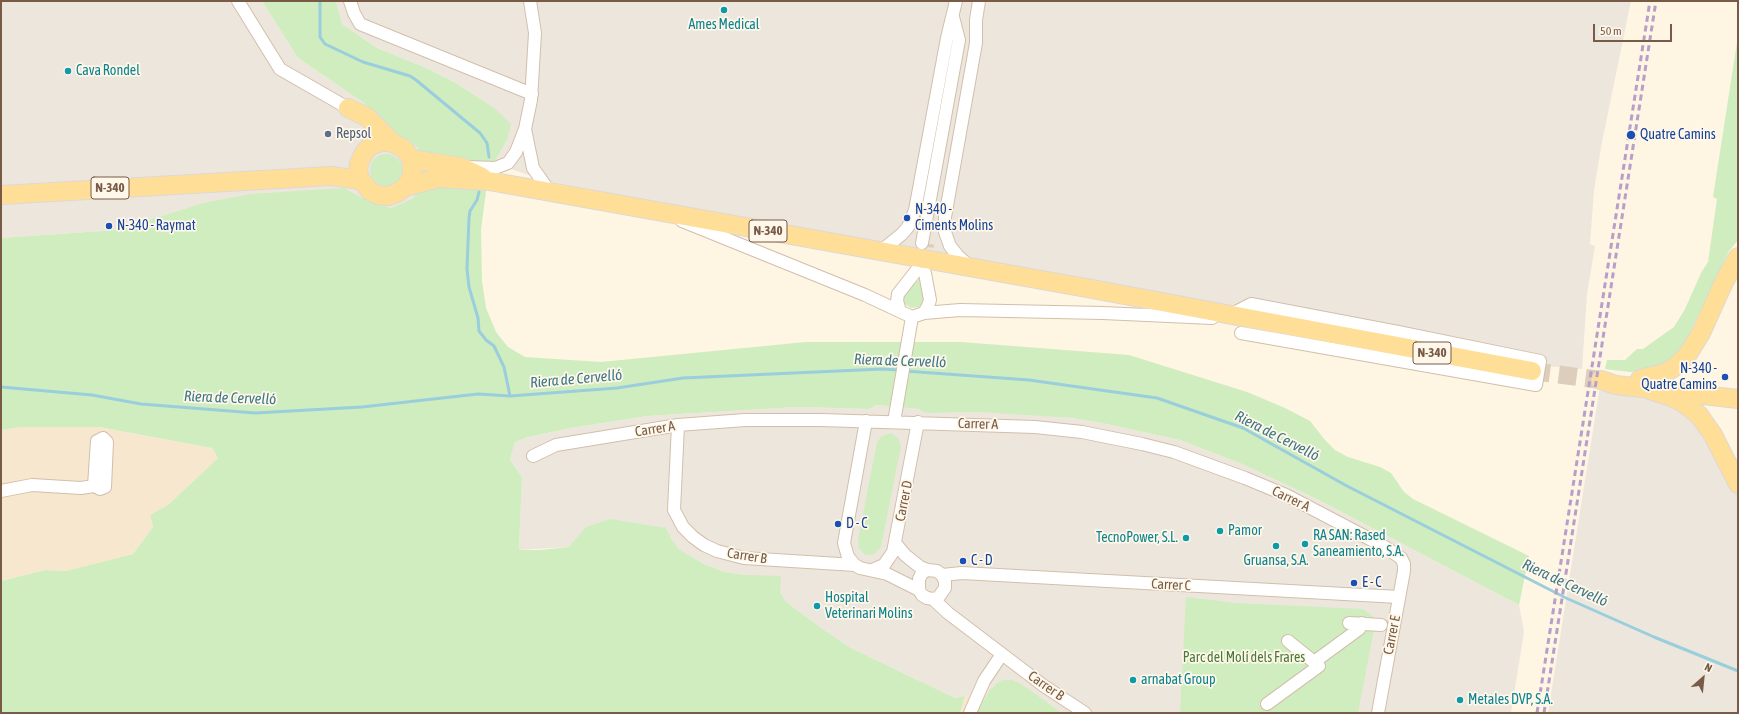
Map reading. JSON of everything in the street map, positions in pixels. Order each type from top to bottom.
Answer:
[{"type":"main road","points":[[348,108],[367,117],[394,144],[405,150],[411,159],[412,167],[411,178],[405,187]]},
{"type":"main road","points":[[348,108],[358,119],[366,133],[358,173],[361,180]]},
{"type":"main road","name":"N-340","points":[[331,176],[340,168],[361,158],[370,146],[381,142],[394,144]]},
{"type":"main road","name":"N-340","points":[[411,159],[461,167],[549,191],[1532,371]]},
{"type":"main road","name":"N-340","points":[[1,195],[331,176],[361,180],[370,191],[378,195],[388,196],[397,193],[405,187],[438,178],[497,177]]},
{"type":"main road","points":[[1642,383],[1665,373],[1676,366],[1688,354],[1701,334],[1724,282],[1738,257]]},
{"type":"main road","points":[[1642,383],[1738,388]]},
{"type":"main road","points":[[1642,383],[1738,399]]},
{"type":"main road","points":[[1642,383],[1682,402],[1699,415],[1713,435],[1738,484]]},
{"type":"street","points":[[238,1],[280,70],[348,108]]},
{"type":"street","points":[[350,1],[360,24],[532,94]]},
{"type":"street","points":[[497,177],[516,152],[525,129],[532,94],[535,32],[530,1]]},
{"type":"street","points":[[881,251],[902,234],[908,227],[916,210],[947,38],[956,1]]},
{"type":"street","points":[[971,268],[950,246],[945,232],[945,217],[976,43],[976,20],[979,1]]},
{"type":"street","points":[[953,16],[959,40],[925,244],[965,41],[976,20]]},
{"type":"street","points":[[525,129],[534,168],[549,191]]},
{"type":"street","points":[[654,210],[865,295],[900,312],[918,315],[960,310],[1103,313],[1263,321]]},
{"type":"street","points":[[895,416],[910,329],[918,315],[928,306],[930,300],[920,272],[898,294],[897,301],[900,312]]},
{"type":"street","points":[[1230,315],[1251,304],[1391,330],[1540,361],[1536,386],[1241,333]]},
{"type":"street","name":"Carrer A","points":[[533,456],[556,445],[678,425],[745,420],[866,421],[895,416],[918,422],[1011,425],[1082,432],[1174,452],[1218,467],[1286,495],[1385,547],[1401,558]]},
{"type":"street","points":[[855,565],[848,557],[844,543],[866,421]]},
{"type":"street","name":"Carrer D","points":[[872,570],[887,562],[896,544],[918,422]]},
{"type":"street","name":"Carrer B","points":[[678,425],[674,510],[683,527],[693,537],[717,551],[744,558],[855,565],[860,568],[872,570],[905,582],[919,590],[922,595],[933,599],[948,613],[1044,686],[1085,713]]},
{"type":"street","points":[[1,491],[32,486],[80,488],[94,486]]},
{"type":"street","points":[[896,544],[912,561],[928,570],[937,571],[942,575],[946,581],[945,588],[942,594],[933,599]]},
{"type":"street","name":"Carrer E","points":[[1378,713],[1404,571],[1404,564],[1401,558]]},
{"type":"street","points":[[919,590],[919,579],[922,573],[928,570]]},
{"type":"street","name":"Carrer C","points":[[942,575],[962,573],[1399,597]]},
{"type":"street","points":[[1350,623],[1381,625]]},
{"type":"street","points":[[1314,662],[1359,629],[1362,624]]},
{"type":"street","points":[[1267,704],[1318,666],[1288,640]]},
{"type":"street","points":[[970,713],[988,674],[1002,654]]},
{"type":"shaded area","points":[[1,1],[262,1],[298,58],[364,103],[384,126],[420,148],[414,198],[391,208],[365,199],[344,188],[203,203],[116,230],[1,238]]},
{"type":"shaded area","points":[[336,1],[1631,1],[1602,142],[1594,190],[1590,244],[1595,246],[1587,294],[1582,369],[1532,365],[546,181],[494,163],[507,140],[493,107],[454,82],[424,67],[377,48],[342,24]]},
{"type":"shaded area","points":[[1601,380],[1682,402],[1738,484],[1738,713],[1548,713]]},
{"type":"shaded area","points":[[877,405],[919,409],[932,413],[1012,413],[1072,418],[1102,423],[1180,440],[1242,464],[1317,499],[1519,605],[1524,632],[1511,713],[1062,713],[1013,680],[997,683],[989,691],[955,698],[851,648],[785,601],[780,591],[745,575],[725,572],[704,564],[680,550],[672,540],[666,528],[569,547],[519,550],[522,477],[510,460],[515,442],[528,437],[571,428],[647,416],[796,407],[869,409]]},
{"type":"shaded area","points":[[22,427],[99,427],[212,448],[218,458],[168,505],[150,515],[153,527],[133,554],[66,571],[45,570],[1,581],[1,430]]},
{"type":"shaded area","points":[[989,691],[976,713],[960,713],[965,696]]},
{"type":"green space","points":[[262,1],[336,1],[342,24],[377,48],[424,67],[454,82],[493,107],[511,124],[507,140],[494,163],[486,191],[481,230],[482,281],[486,308],[496,332],[508,347],[525,357],[601,362],[806,342],[961,342],[1129,355],[1247,392],[1285,408],[1310,421],[1335,450],[1348,457],[1380,467],[1391,473],[1404,492],[1413,499],[1529,556],[1519,605],[1317,499],[1242,464],[1180,440],[1102,423],[1072,418],[980,412],[932,413],[924,412],[919,409],[877,405],[869,409],[796,407],[647,416],[571,428],[528,437],[515,442],[510,460],[522,477],[519,550],[540,550],[569,547],[586,527],[610,519],[666,528],[672,540],[680,550],[704,564],[725,572],[745,575],[781,576],[780,591],[785,601],[851,648],[955,698],[965,696],[960,713],[1,713],[1,581],[45,570],[66,571],[133,554],[153,527],[150,515],[168,505],[218,458],[212,448],[99,427],[22,427],[1,430],[1,238],[116,230],[203,203],[251,194],[344,188],[365,199],[391,208],[414,198],[419,148],[384,126],[364,103],[298,58]]},
{"type":"green space","points":[[1738,36],[1738,240],[1729,251],[1684,345],[1673,357],[1666,363],[1645,371],[1630,372],[1605,369],[1607,360],[1625,360],[1637,349],[1643,349],[1674,327],[1685,309],[1701,273],[1708,262],[1717,199],[1713,197]]},
{"type":"green space","points":[[383,154],[389,154],[399,161],[402,170],[401,176],[395,183],[389,186],[383,186],[373,179],[370,173],[370,167],[377,157]]},
{"type":"green space","points":[[920,279],[924,298],[923,303],[919,307],[911,308],[905,304],[903,296],[905,292]]},
{"type":"green space","points":[[891,433],[898,438],[901,446],[881,547],[874,554],[865,555],[859,548],[858,540],[877,442],[882,436]]},
{"type":"green space","name":"Parc del Molí dels Frares","points":[[1186,597],[1235,603],[1363,609],[1376,619],[1358,713],[1180,713]]},
{"type":"green space","points":[[1003,680],[1013,680],[1021,684],[1062,713],[976,713],[989,691],[997,683]]},
{"type":"waterway","points":[[320,1],[320,37],[325,44],[363,62],[410,76],[416,80],[480,133],[487,143],[489,157]]},
{"type":"waterway","points":[[479,192],[477,200],[470,211],[469,218],[467,269],[469,287],[478,318],[479,331],[486,340],[494,346],[504,367],[510,396]]},
{"type":"waterway","name":"Riera de Cervelló","points":[[1,387],[92,395],[141,404],[255,413],[362,407],[478,394],[510,396],[617,388],[683,378],[882,369],[899,370]]},
{"type":"waterway","name":"Riera de Cervelló","points":[[905,371],[1029,380],[1157,398],[1243,428],[1347,486],[1566,598],[1654,637],[1738,671]]},
{"type":"tunnel","points":[[926,265],[928,244]]},
{"type":"tunnel","points":[[1532,371],[1601,380]]},
{"type":"railway","points":[[1537,713],[1650,1]]},
{"type":"railway","points":[[1544,713],[1656,1]]},
{"type":"place","name":"Ames Medical","points":[[724,10]]},
{"type":"place","name":"Cava Rondel","points":[[68,71]]},
{"type":"place","name":"Repsol","points":[[328,134]]},
{"type":"place","name":"Quatre Camins","points":[[1631,135]]},
{"type":"place","name":"N-340 - Ciments Molins","points":[[907,218]]},
{"type":"place","name":"N-340 - Raymat","points":[[109,226]]},
{"type":"place","name":"N-340 - Quatre Camins","points":[[1725,377]]},
{"type":"place","name":"D - C","points":[[838,524]]},
{"type":"place","name":"Pamor","points":[[1220,531]]},
{"type":"place","name":"TecnoPower, S.L.","points":[[1186,538]]},
{"type":"place","name":"RA SAN: Rased Saneamiento, S.A.","points":[[1305,544]]},
{"type":"place","name":"Gruansa, S.A.","points":[[1276,546]]},
{"type":"place","name":"C - D","points":[[963,561]]},
{"type":"place","name":"E - C","points":[[1354,583]]},
{"type":"place","name":"Hospital Veterinari Molins","points":[[817,606]]},
{"type":"place","name":"arnabat Group","points":[[1133,680]]},
{"type":"place","name":"Metales DVP, S.A.","points":[[1460,700]]}]
